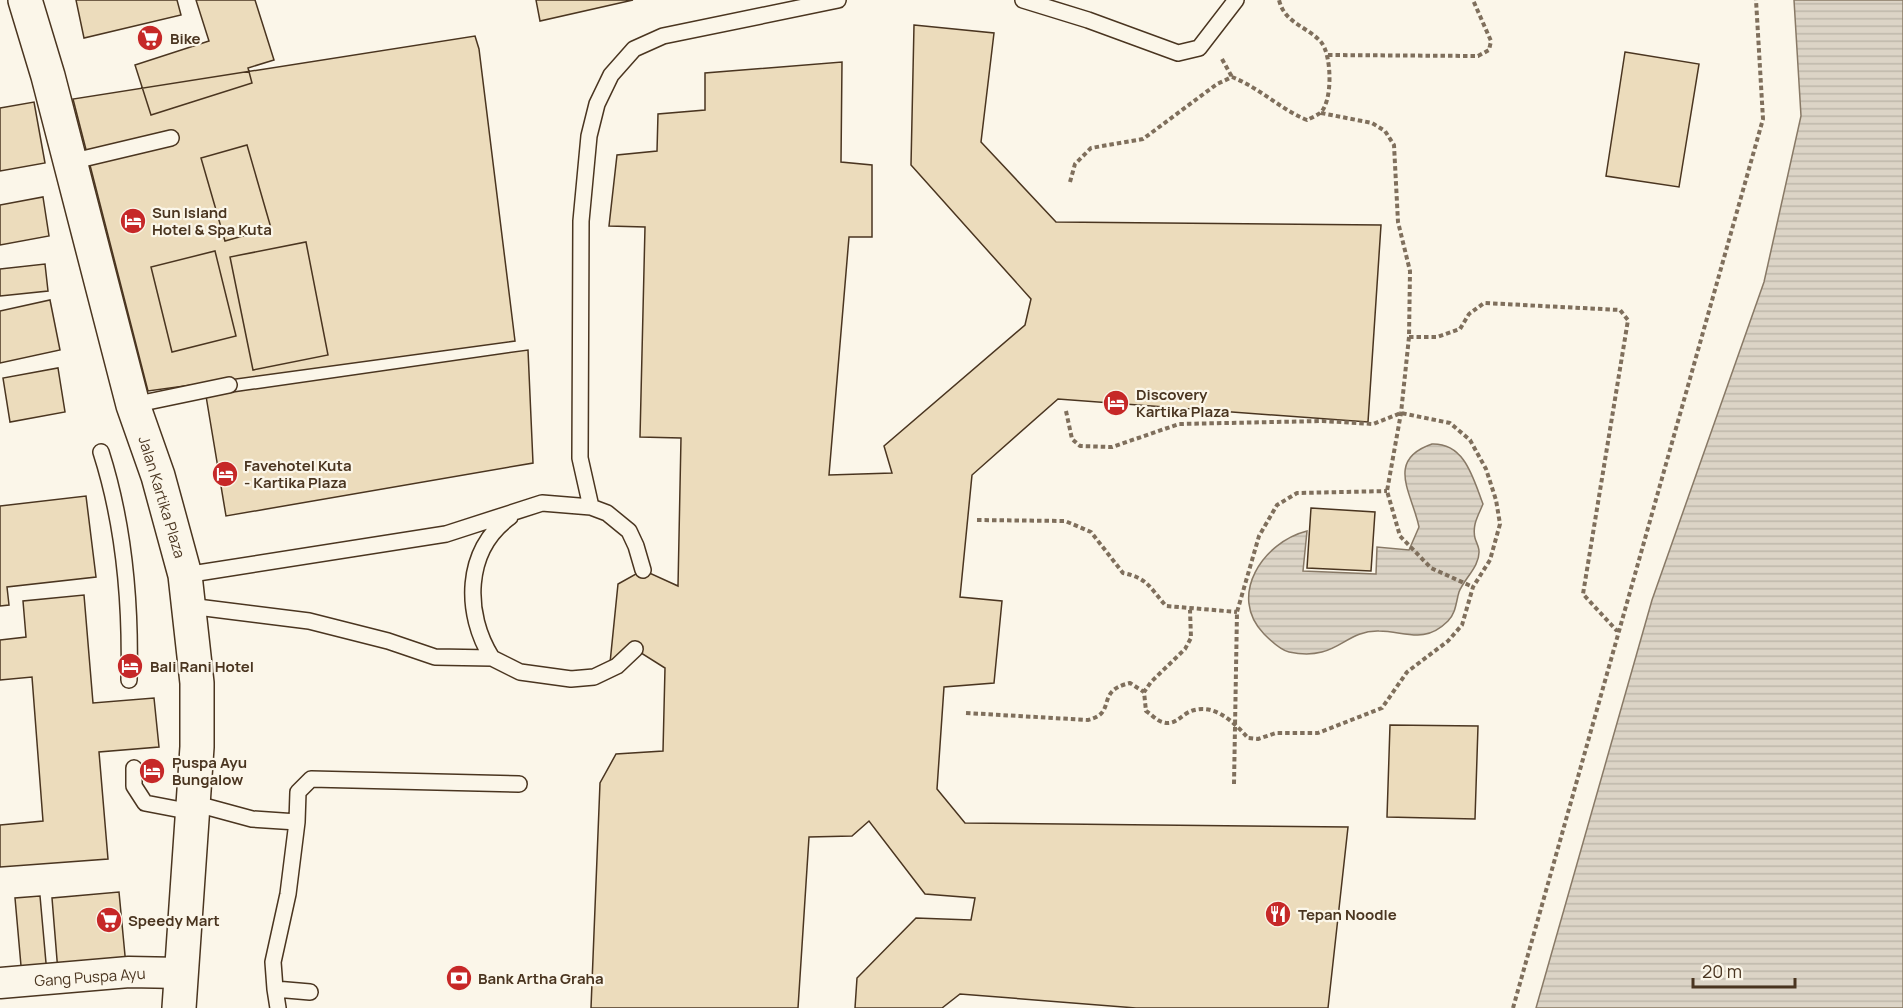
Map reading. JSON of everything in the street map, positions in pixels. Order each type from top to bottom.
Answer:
[{"type":"main road","name":"Jalan Kartika Plaza","points":[[25,0],[48,76],[133,405],[158,476],[187,590],[197,682],[193,807],[179,1008]]},
{"type":"street","name":"Gang Puspa Ayu","points":[[0,983],[129,972],[181,973]]},
{"type":"lane","points":[[591,507],[580,458],[581,221],[589,136],[597,104],[611,75],[634,49],[663,36],[838,0]]},
{"type":"lane","points":[[1023,0],[1088,20],[1178,53],[1199,48],[1236,0]]},
{"type":"lane","points":[[70,162],[171,138]]},
{"type":"lane","points":[[133,405],[229,386]]},
{"type":"lane","points":[[101,452],[114,491],[126,569],[131,619],[129,680]]},
{"type":"lane","points":[[187,590],[446,534],[542,503],[591,507],[606,513],[628,531],[636,546],[643,570]]},
{"type":"lane","points":[[492,658],[477,632],[472,605],[475,570],[484,542],[500,524],[520,510]]},
{"type":"lane","points":[[187,590],[275,615],[328,625],[388,641],[435,657],[492,658],[520,672],[571,679],[594,677],[617,666],[635,649]]},
{"type":"lane","points":[[134,768],[134,786],[145,803],[193,807],[252,819],[297,822]]},
{"type":"lane","points":[[278,1008],[274,989],[273,962],[288,894],[297,822],[298,792],[311,779],[519,783]]},
{"type":"lane","points":[[274,989],[310,992]]},
{"type":"path","points":[[1070,182],[1076,164],[1091,148],[1143,139],[1217,84],[1232,76],[1254,85],[1292,114],[1307,120],[1321,112],[1329,96],[1328,55],[1320,41],[1295,25],[1281,10],[1279,0]]},
{"type":"path","points":[[1328,55],[1478,56],[1489,50],[1491,41],[1473,0]]},
{"type":"path","points":[[1514,1008],[1617,632],[1763,119],[1756,0]]},
{"type":"path","points":[[1321,112],[1372,123],[1385,131],[1394,145],[1398,222],[1410,271],[1409,337],[1401,413],[1387,491],[1400,536],[1431,568],[1473,587]]},
{"type":"path","points":[[1409,337],[1437,337],[1460,329],[1469,314],[1484,303],[1620,310],[1625,313],[1628,320],[1583,594],[1617,632]]},
{"type":"path","points":[[1066,411],[1072,439],[1080,446],[1091,447],[1112,447],[1179,424],[1323,421],[1373,424],[1401,413],[1450,423],[1470,440],[1486,469],[1496,500],[1500,524],[1490,560],[1473,587],[1462,625],[1448,641],[1407,672],[1382,708],[1318,733],[1276,733],[1258,739],[1248,738],[1237,725],[1209,709],[1199,708],[1170,723],[1160,722],[1146,711],[1144,692],[1151,681],[1185,649],[1191,638],[1190,610]]},
{"type":"path","points":[[1234,784],[1237,725],[1237,612],[1259,536],[1277,505],[1297,493],[1387,491]]},
{"type":"path","points":[[977,520],[1065,522],[1091,532],[1123,573],[1138,576],[1148,583],[1166,606],[1190,610],[1237,612]]},
{"type":"path","points":[[966,713],[1088,720],[1098,718],[1103,712],[1108,694],[1119,685],[1130,683],[1144,692]]},
{"type":"shaded area","points":[[1794,0],[1903,0],[1903,1008],[1536,1008],[1652,600],[1764,282],[1801,116]]},
{"type":"shaded area","points":[[1432,444],[1443,445],[1460,456],[1471,473],[1483,504],[1474,529],[1479,557],[1459,592],[1451,618],[1431,633],[1414,635],[1367,632],[1319,653],[1289,652],[1275,644],[1253,619],[1249,603],[1250,588],[1255,572],[1264,558],[1291,537],[1307,531],[1303,571],[1376,574],[1377,547],[1409,550],[1419,527],[1405,479],[1405,468],[1409,459],[1418,451]]},
{"type":"building","points":[[76,0],[177,0],[181,15],[84,38]]},
{"type":"building","points":[[196,0],[255,0],[274,60],[248,68],[252,83],[151,115],[135,65],[209,41]]},
{"type":"building","points":[[536,0],[633,0],[540,21]]},
{"type":"building","points":[[914,25],[994,33],[981,142],[1056,222],[1381,225],[1368,422],[1058,399],[972,475],[960,597],[1002,601],[994,683],[944,687],[937,789],[965,823],[1348,827],[1328,1008],[1136,1008],[960,994],[942,1008],[855,1008],[857,978],[916,918],[971,920],[975,898],[925,894],[869,821],[852,836],[809,837],[798,1008],[591,1008],[600,783],[616,754],[663,751],[665,668],[635,649],[610,663],[618,584],[643,570],[678,586],[681,438],[640,437],[645,227],[609,226],[617,155],[657,151],[658,114],[705,110],[705,73],[842,62],[841,162],[872,165],[872,237],[849,237],[829,475],[892,473],[884,446],[1025,325],[1031,299],[911,165]]},
{"type":"building","points":[[475,36],[479,49],[515,341],[148,391],[73,99]]},
{"type":"building","points":[[1625,52],[1699,64],[1679,187],[1606,176]]},
{"type":"building","points":[[34,102],[45,163],[0,171],[0,108]]},
{"type":"building","points":[[247,145],[271,228],[225,241],[201,158]]},
{"type":"building","points":[[43,197],[49,236],[0,245],[0,205]]},
{"type":"building","points":[[306,242],[328,355],[253,370],[230,257]]},
{"type":"building","points":[[215,251],[236,336],[172,352],[151,267]]},
{"type":"building","points":[[45,264],[48,291],[0,296],[0,269]]},
{"type":"building","points":[[50,300],[60,350],[0,363],[0,311]]},
{"type":"building","points":[[528,350],[533,463],[226,516],[206,396]]},
{"type":"building","points":[[58,368],[65,412],[10,422],[3,378]]},
{"type":"building","points":[[86,496],[96,577],[7,587],[9,605],[0,606],[0,506]]},
{"type":"building","points":[[1311,508],[1375,512],[1371,571],[1307,568]]},
{"type":"building","points":[[84,595],[93,703],[154,698],[159,747],[99,752],[108,859],[0,867],[0,825],[43,821],[32,677],[0,680],[0,640],[26,637],[23,601]]},
{"type":"building","points":[[1390,725],[1478,726],[1475,819],[1387,817]]},
{"type":"building","points":[[119,892],[126,966],[58,972],[52,898]]},
{"type":"building","points":[[40,896],[47,974],[22,977],[15,898]]},
{"type":"place","name":"Bike","points":[[150,38]]},
{"type":"place","name":"Sun Island Hotel & Spa Kuta","points":[[133,221]]},
{"type":"place","name":"Discovery Kartika Plaza","points":[[1116,403]]},
{"type":"place","name":"Favehotel Kuta - Kartika Plaza","points":[[225,474]]},
{"type":"place","name":"Bali Rani Hotel","points":[[130,666]]},
{"type":"place","name":"Puspa Ayu Bungalow","points":[[152,771]]},
{"type":"place","name":"Tepan Noodle","points":[[1278,914]]},
{"type":"place","name":"Speedy Mart","points":[[109,920]]},
{"type":"place","name":"Bank Artha Graha","points":[[459,978]]}]
